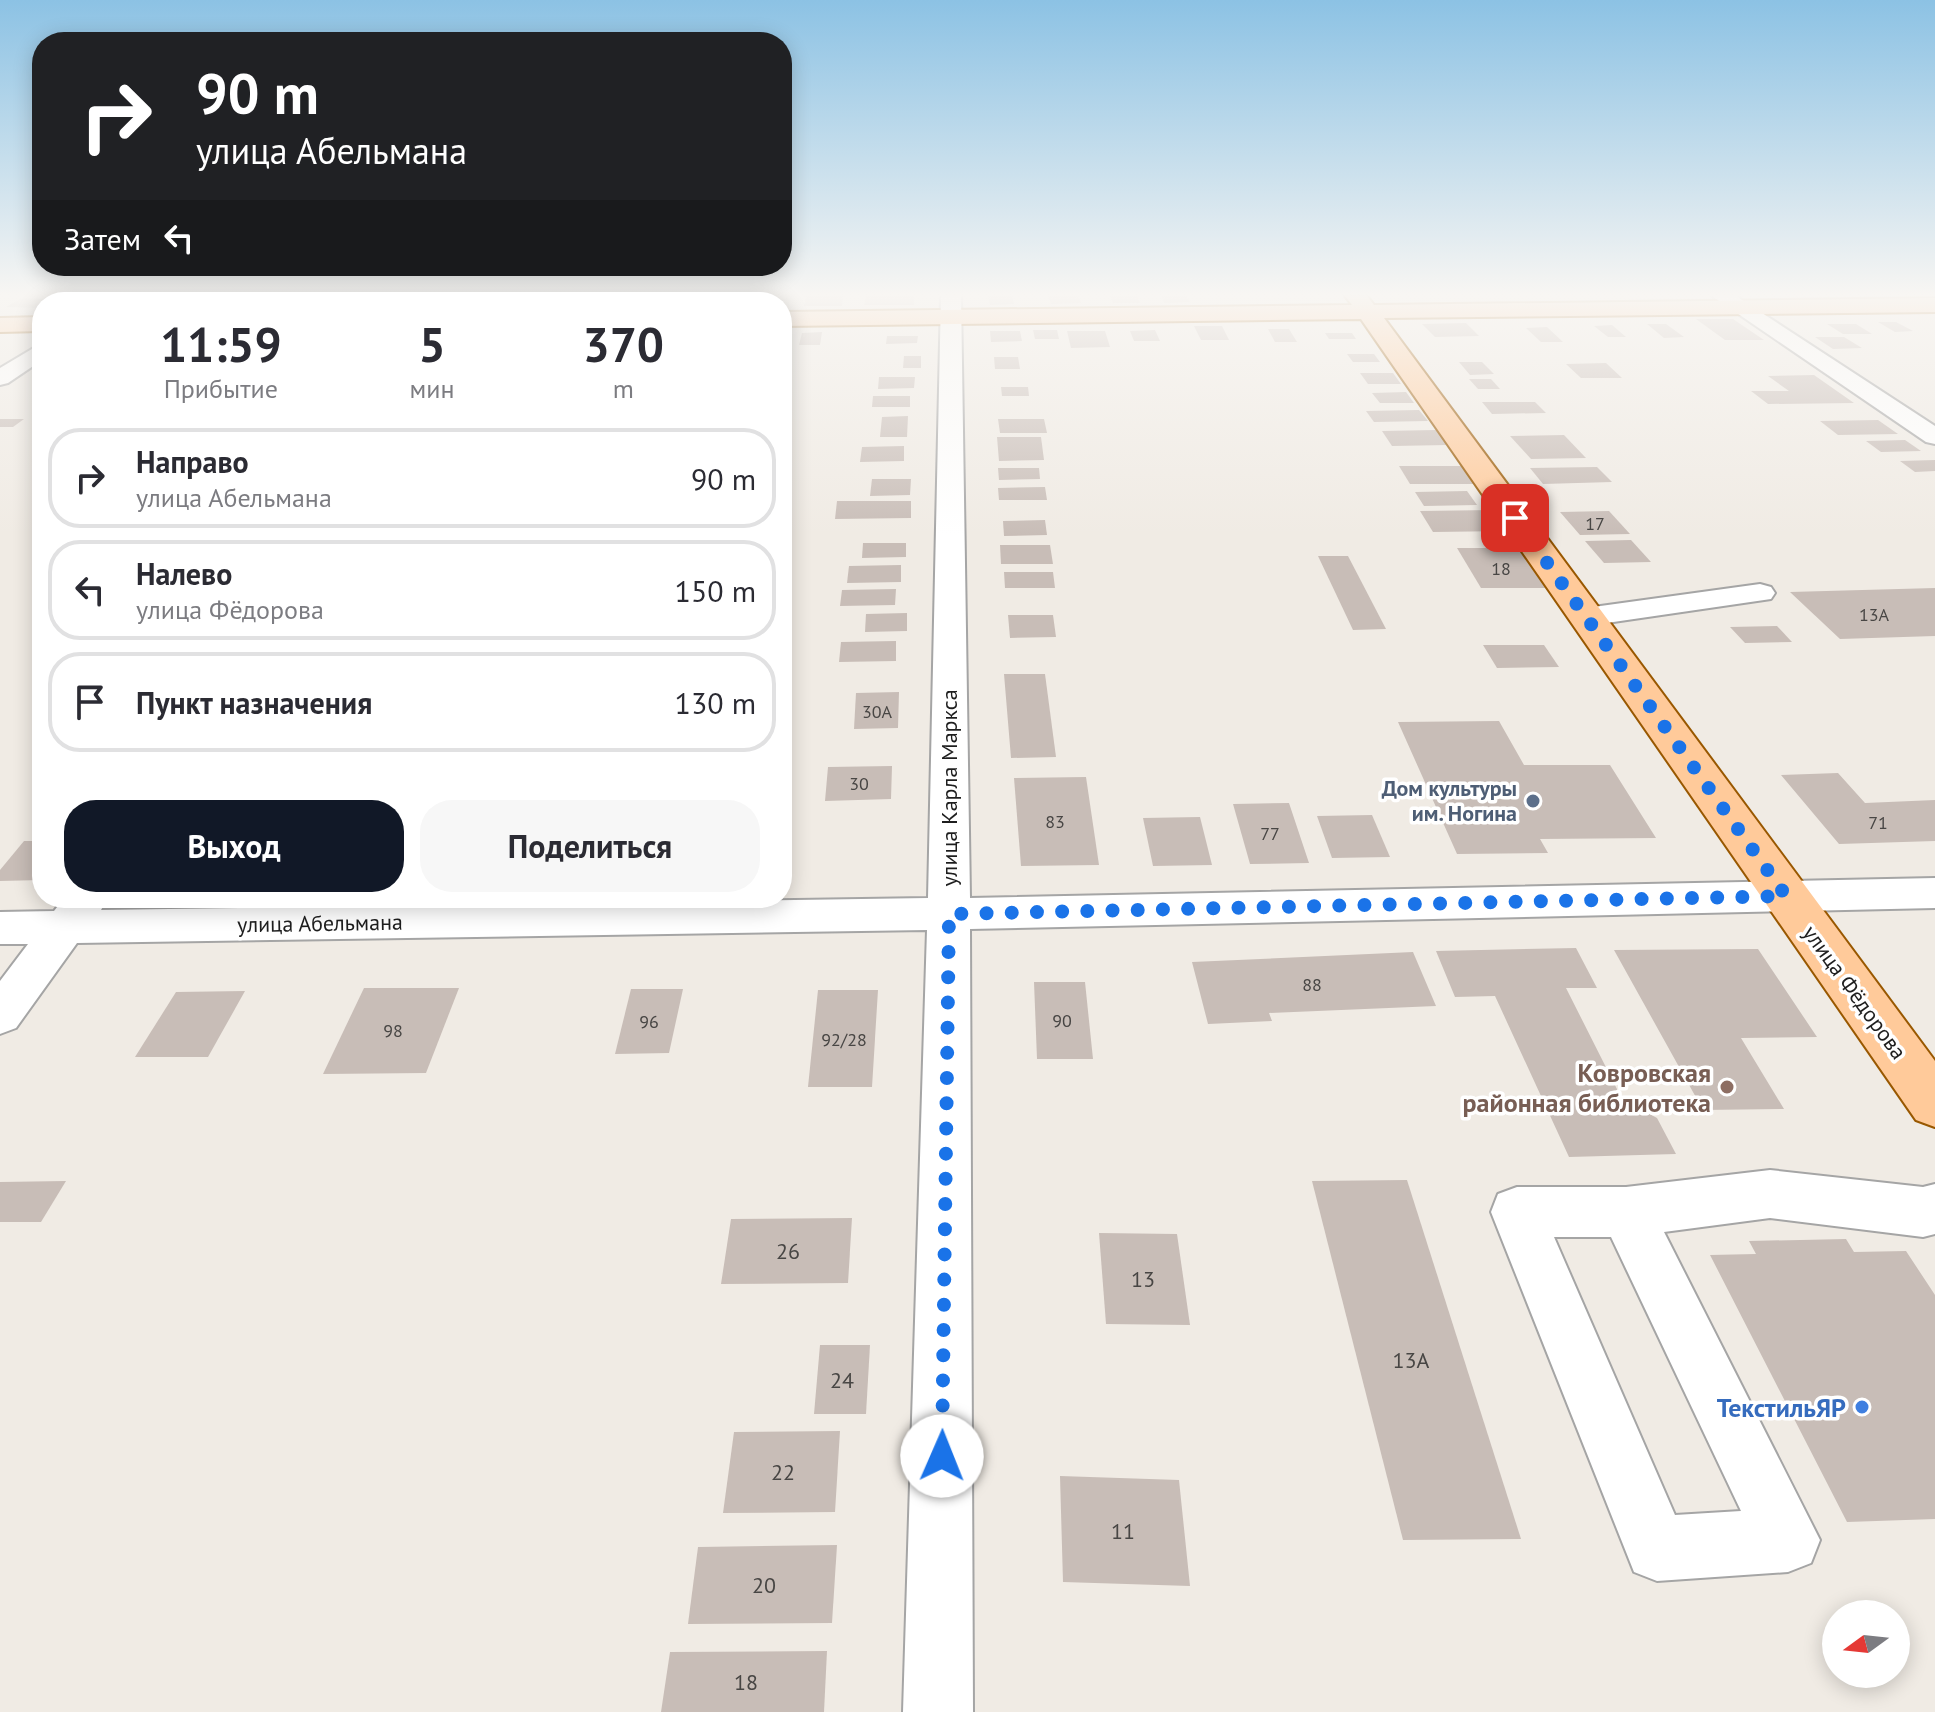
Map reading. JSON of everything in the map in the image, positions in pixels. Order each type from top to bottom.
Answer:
[{"type":"main road","name":"улица Фёдорова","points":[[1413,376],[1935,1103]]},
{"type":"street","name":"улица Карла Маркса","points":[[938,1712],[949,914],[951,376]]},
{"type":"street","points":[[1843,376],[1935,437]]},
{"type":"street","points":[[1586,617],[1760,593]]},
{"type":"street","name":"улица Абельмана","points":[[0,928],[76,913],[949,914],[1935,893]]},
{"type":"street","points":[[0,1015],[76,913]]},
{"type":"street","points":[[1626,1212],[1788,1540],[1657,1549],[1517,1212],[1626,1212],[1770,1194],[1931,1217]]},
{"type":"building","points":[[1362,376],[1395,376],[1401,384],[1368,384]]},
{"type":"building","points":[[1579,376],[1622,378],[1581,378]]},
{"type":"building","points":[[1768,376],[1815,376],[1854,403],[1768,404],[1751,391],[1789,391]]},
{"type":"building","points":[[879,377],[915,377],[914,388],[878,389]]},
{"type":"building","points":[[1469,379],[1491,379],[1500,389],[1478,389]]},
{"type":"building","points":[[1001,387],[1028,387],[1029,396],[1002,396]]},
{"type":"building","points":[[1406,392],[1414,403],[1380,403],[1372,393]]},
{"type":"building","points":[[873,396],[910,396],[910,407],[872,407]]},
{"type":"building","points":[[1482,402],[1535,402],[1546,413],[1492,414]]},
{"type":"building","points":[[1419,410],[1428,421],[1374,422],[1366,411]]},
{"type":"building","points":[[908,416],[907,437],[880,437],[882,417]]},
{"type":"building","points":[[0,419],[24,419],[13,427],[0,427]]},
{"type":"building","points":[[998,419],[1044,419],[1047,433],[1000,433]]},
{"type":"building","points":[[1878,420],[1898,434],[1838,435],[1820,421]]},
{"type":"building","points":[[1436,430],[1448,445],[1392,446],[1382,431]]},
{"type":"building","points":[[1564,435],[1586,458],[1531,459],[1510,436]]},
{"type":"building","points":[[997,437],[1041,437],[1044,460],[999,461]]},
{"type":"building","points":[[1905,440],[1921,451],[1881,452],[1866,441]]},
{"type":"building","points":[[904,446],[904,461],[860,462],[862,447]]},
{"type":"building","points":[[1935,460],[1935,471],[1915,472],[1900,461]]},
{"type":"building","points":[[1399,466],[1464,466],[1477,484],[1410,484]]},
{"type":"building","points":[[1597,467],[1612,482],[1543,484],[1530,468]]},
{"type":"building","points":[[998,468],[1039,468],[1040,479],[999,480]]},
{"type":"building","points":[[872,479],[911,479],[910,495],[870,496]]},
{"type":"building","points":[[1045,487],[1047,500],[999,500],[998,488]]},
{"type":"building","points":[[1467,491],[1477,505],[1424,506],[1415,492]]},
{"type":"building","points":[[837,501],[911,501],[911,518],[835,519]]},
{"type":"building","points":[[1493,510],[1509,531],[1433,532],[1420,511]]},
{"type":"building","points":[[1609,511],[1630,534],[1580,535],[1560,512]]},
{"type":"building","points":[[1045,520],[1047,535],[1004,536],[1003,521]]},
{"type":"building","points":[[1631,540],[1651,562],[1604,563],[1585,541]]},
{"type":"building","points":[[863,543],[906,543],[906,557],[862,558]]},
{"type":"building","points":[[1000,545],[1050,545],[1053,564],[1001,564]]},
{"type":"building","points":[[1457,548],[1520,548],[1548,588],[1481,588]]},
{"type":"building","points":[[1318,556],[1348,556],[1386,629],[1353,630]]},
{"type":"building","points":[[901,565],[901,582],[847,583],[849,566]]},
{"type":"building","points":[[1004,572],[1053,572],[1055,588],[1005,588]]},
{"type":"building","points":[[1935,588],[1935,636],[1840,639],[1790,592]]},
{"type":"building","points":[[896,589],[895,605],[840,606],[842,590]]},
{"type":"building","points":[[907,613],[907,631],[865,632],[866,614]]},
{"type":"building","points":[[1008,615],[1053,615],[1056,637],[1010,638]]},
{"type":"building","points":[[1777,626],[1792,642],[1745,643],[1730,627]]},
{"type":"building","points":[[896,641],[896,661],[839,662],[841,642]]},
{"type":"building","points":[[1483,645],[1544,645],[1559,667],[1497,668]]},
{"type":"building","points":[[1004,674],[1045,674],[1056,757],[1011,758]]},
{"type":"building","points":[[899,692],[898,728],[854,729],[856,693]]},
{"type":"building","name":"Дом культуры им. Ногина","points":[[1499,721],[1524,765],[1610,765],[1656,838],[1540,839],[1548,853],[1457,854],[1398,722]]},
{"type":"building","points":[[892,766],[891,799],[825,801],[828,767]]},
{"type":"building","points":[[1838,773],[1865,803],[1935,800],[1935,841],[1839,844],[1781,775]]},
{"type":"building","points":[[1086,777],[1099,865],[1021,866],[1014,778]]},
{"type":"building","points":[[1289,803],[1309,863],[1250,864],[1233,804]]},
{"type":"building","points":[[1372,815],[1390,857],[1332,858],[1317,816]]},
{"type":"building","points":[[1200,817],[1212,865],[1153,866],[1143,818]]},
{"type":"building","points":[[24,841],[32,841],[32,880],[0,881],[0,870]]},
{"type":"building","points":[[1576,948],[1597,988],[1566,988],[1622,1099],[1657,1118],[1676,1154],[1569,1157],[1495,996],[1455,997],[1436,951]]},
{"type":"building","points":[[1758,949],[1817,1037],[1741,1038],[1784,1109],[1703,1110],[1614,950]]},
{"type":"building","points":[[1413,952],[1436,1006],[1269,1013],[1272,1021],[1208,1024],[1192,962]]},
{"type":"building","points":[[1034,982],[1085,982],[1093,1059],[1037,1059]]},
{"type":"building","points":[[364,988],[459,988],[426,1073],[323,1074]]},
{"type":"building","points":[[631,989],[683,989],[669,1053],[615,1054]]},
{"type":"building","points":[[818,990],[878,990],[872,1087],[808,1087]]},
{"type":"building","points":[[245,991],[208,1057],[135,1057],[176,992]]},
{"type":"building","points":[[1407,1180],[1521,1539],[1403,1540],[1312,1181]]},
{"type":"building","points":[[66,1181],[41,1222],[0,1222],[0,1182]]},
{"type":"building","points":[[852,1218],[848,1283],[721,1284],[731,1219]]},
{"type":"building","points":[[1099,1233],[1177,1234],[1190,1325],[1106,1324]]},
{"type":"building","name":"ТекстильЯР","points":[[1846,1239],[1854,1252],[1906,1251],[1935,1295],[1935,1519],[1847,1522],[1710,1255],[1756,1254],[1749,1241]]},
{"type":"building","points":[[820,1345],[870,1345],[866,1414],[814,1414]]},
{"type":"building","points":[[840,1431],[835,1512],[723,1513],[734,1432]]},
{"type":"building","points":[[1060,1476],[1179,1480],[1190,1586],[1063,1582]]},
{"type":"building","points":[[837,1545],[832,1623],[688,1624],[698,1547]]},
{"type":"building","points":[[827,1651],[824,1712],[661,1712],[670,1652]]},
{"type":"place","name":"Дом культуры им. Ногина","points":[[1533,801]]},
{"type":"place","name":"Ковровская районная библиотека","points":[[1727,1087]]},
{"type":"place","name":"ТекстильЯР","points":[[1862,1407]]},
{"type":"route","points":[[942,1456],[949,914],[1786,896],[1515,518]]}]
